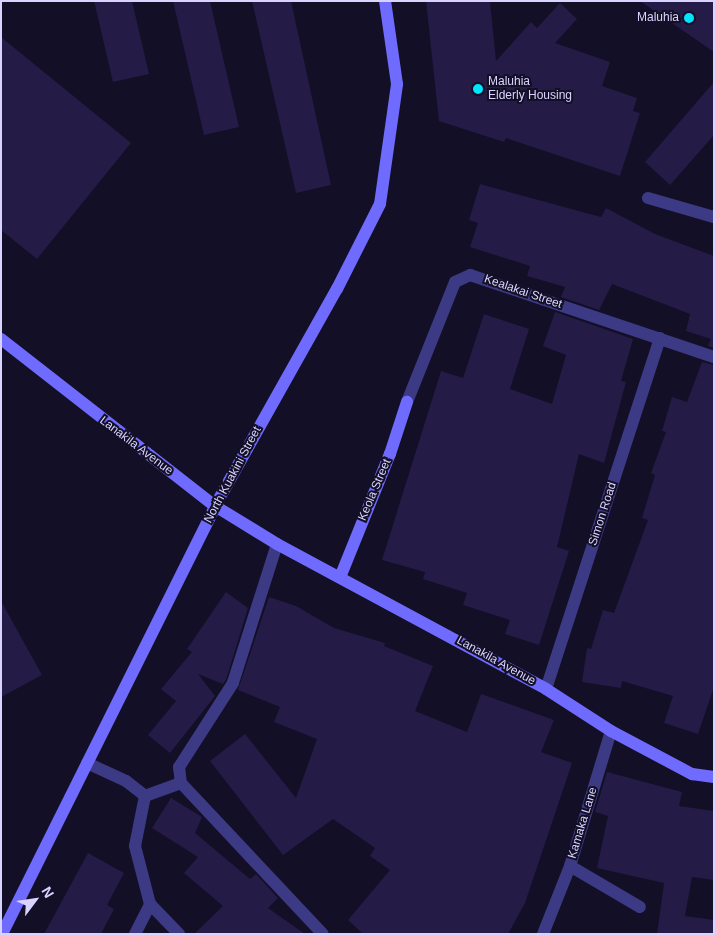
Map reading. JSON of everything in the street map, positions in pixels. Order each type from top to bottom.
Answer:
[{"type":"street","name":"North Kuakini Street","points":[[2,934],[215,506],[337,289],[380,204],[397,84],[385,1]]},
{"type":"street","points":[[648,198],[714,218]]},
{"type":"street","name":"Kealakai Street","points":[[407,402],[455,282],[470,275],[714,357]]},
{"type":"street","name":"Simon Road","points":[[546,689],[660,338]]},
{"type":"street","name":"Lanakila Avenue","points":[[1,339],[215,506],[277,544],[341,576],[546,689],[611,731],[692,774],[714,777]]},
{"type":"street","name":"Keola Street","points":[[341,576],[390,454],[407,402]]},
{"type":"street","points":[[277,544],[233,683],[179,767],[181,783],[323,934]]},
{"type":"street","name":"Kamaka Lane","points":[[611,731],[570,866],[640,907]]},
{"type":"street","points":[[87,763],[126,781],[145,796]]},
{"type":"street","points":[[145,796],[181,783]]},
{"type":"street","points":[[145,796],[135,846],[150,904],[179,934]]},
{"type":"street","points":[[543,934],[570,866]]},
{"type":"street","points":[[135,934],[150,904]]},
{"type":"building","points":[[94,1],[132,1],[149,74],[113,82]]},
{"type":"building","points":[[173,1],[210,1],[239,127],[204,135]]},
{"type":"building","points":[[252,1],[291,1],[331,185],[296,193]]},
{"type":"building","name":"Maluhia Elderly Housing","points":[[426,1],[490,1],[496,61],[531,22],[537,28],[560,3],[577,19],[555,43],[610,62],[602,86],[637,98],[633,111],[640,113],[620,176],[506,138],[504,142],[439,121]]},
{"type":"building","name":"Maluhia","points":[[640,1],[714,1],[714,52]]},
{"type":"building","points":[[1,37],[131,143],[37,259],[1,230]]},
{"type":"building","points":[[714,82],[714,135],[670,185],[645,162]]},
{"type":"building","points":[[480,184],[601,217],[606,208],[655,234],[714,256],[714,348],[708,346],[711,339],[686,331],[690,314],[612,284],[599,310],[561,297],[565,287],[527,276],[530,266],[470,247],[478,223],[469,220]]},
{"type":"building","points":[[555,312],[633,339],[621,381],[626,382],[604,463],[579,454],[557,547],[569,551],[539,645],[505,634],[510,620],[463,605],[467,593],[423,579],[425,572],[382,560],[441,371],[463,378],[484,314],[529,329],[510,389],[552,404],[566,355],[543,346]]},
{"type":"building","points":[[702,362],[714,365],[714,687],[698,734],[664,723],[673,696],[622,681],[621,688],[582,682],[587,648],[591,649],[603,610],[614,613],[648,520],[642,518],[655,475],[651,473],[666,432],[662,431],[672,397],[687,402]]},
{"type":"building","points":[[226,592],[248,608],[226,680],[223,684],[198,674],[215,696],[170,753],[148,735],[176,701],[161,689],[192,652],[187,649]]},
{"type":"building","points":[[269,597],[296,606],[334,628],[385,643],[384,646],[433,666],[415,711],[467,732],[481,694],[554,720],[541,752],[572,763],[525,903],[508,934],[363,934],[348,920],[390,870],[370,856],[375,848],[333,819],[283,855],[210,761],[245,734],[296,798],[317,739],[274,722],[280,707],[238,690]]},
{"type":"building","points":[[1,601],[42,675],[1,697]]},
{"type":"building","points":[[607,772],[682,792],[679,806],[714,811],[714,880],[692,877],[685,916],[714,920],[714,934],[657,934],[664,883],[597,868],[608,816],[595,812]]},
{"type":"building","points":[[171,798],[202,817],[195,833],[250,879],[256,874],[278,898],[268,908],[305,934],[194,934],[223,906],[184,873],[198,857],[152,828]]},
{"type":"building","points":[[88,853],[124,873],[107,905],[114,909],[101,934],[44,934]]},
{"type":"place","name":"Maluhia","points":[[689,18]]},
{"type":"place","name":"Maluhia Elderly Housing","points":[[478,89]]}]
